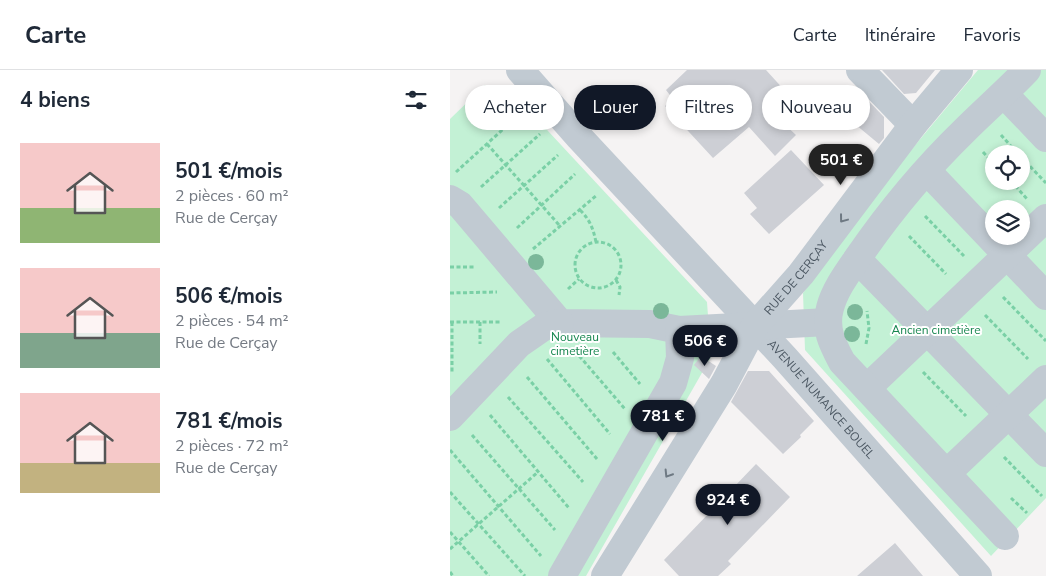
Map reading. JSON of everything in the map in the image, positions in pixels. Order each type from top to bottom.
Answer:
[{"type":"street","name":"AVENUE NUMANCE BOUEL","points":[[520,70],[579,137],[728,296],[754,327],[785,358],[978,576]]},
{"type":"street","points":[[860,70],[913,126]]},
{"type":"street","name":"RUE DE CERÇAY","points":[[605,576],[724,384],[754,327],[801,274],[913,126],[959,70]]},
{"type":"street","points":[[1005,536],[842,362],[829,336],[828,322],[830,308],[836,291],[889,215],[963,132],[1027,70]]},
{"type":"street","points":[[1004,94],[1046,138]]},
{"type":"street","points":[[927,171],[1046,296]]},
{"type":"street","points":[[455,202],[533,291],[536,334]]},
{"type":"street","points":[[867,388],[1046,218]]},
{"type":"street","points":[[857,259],[1046,454]]},
{"type":"street","points":[[452,415],[471,384],[536,334],[588,322],[650,324],[679,330],[828,322]]},
{"type":"street","points":[[568,556],[610,493],[673,383],[680,358],[679,330]]},
{"type":"street","points":[[947,474],[1046,379]]},
{"type":"path","points":[[450,177],[502,130]]},
{"type":"path","points":[[455,202],[506,164],[543,131]]},
{"type":"path","points":[[487,144],[560,226]]},
{"type":"path","points":[[495,247],[524,186],[562,152]]},
{"type":"path","points":[[1030,166],[1046,183]]},
{"type":"path","points":[[495,247],[579,171]]},
{"type":"path","points":[[495,247],[560,226],[600,193],[594,187]]},
{"type":"path","points":[[580,210],[594,229],[596,242]]},
{"type":"path","points":[[596,242],[605,243],[613,247],[619,254],[622,263],[616,280],[609,286],[600,289],[591,288],[583,284],[574,268],[575,259],[580,250],[587,244],[596,242]]},
{"type":"path","points":[[450,293],[533,291]]},
{"type":"path","points":[[868,314],[874,320]]},
{"type":"path","points":[[568,556],[538,472],[471,384],[451,322],[517,322],[536,334],[645,432]]},
{"type":"path","points":[[588,322],[659,407]]},
{"type":"path","points":[[536,334],[630,458]]},
{"type":"path","points":[[536,334],[610,493]]},
{"type":"path","points":[[905,352],[1042,496]]},
{"type":"path","points":[[471,384],[610,493]]},
{"type":"path","points":[[452,415],[519,489],[568,556]]},
{"type":"path","points":[[450,450],[498,507],[568,556]]},
{"type":"path","points":[[450,549],[538,472]]},
{"type":"path","points":[[450,492],[525,576]]},
{"type":"path","points":[[450,532],[490,576]]},
{"type":"path","points":[[450,572],[453,576]]},
{"type":"green space","name":"Ancien cimetière","points":[[978,70],[1046,70],[1046,498],[991,556],[805,350],[803,293],[896,168]]},
{"type":"green space","name":"Nouveau cimetière","points":[[465,104],[465,130],[547,130],[707,302],[711,357],[586,576],[450,576],[450,119]]},
{"type":"building","points":[[687,70],[766,70],[780,85],[762,85],[762,130],[791,130],[796,135],[775,156],[752,130],[752,85],[671,85]]},
{"type":"building","points":[[882,70],[935,70],[916,93],[904,94]]},
{"type":"building","points":[[870,102],[884,117],[884,138],[879,144],[862,130],[870,130]]},
{"type":"building","points":[[687,130],[746,130],[713,158]]},
{"type":"building","points":[[791,150],[824,185],[769,234],[750,214],[757,208],[744,193]]},
{"type":"building","points":[[701,356],[716,366],[709,379],[694,365]]},
{"type":"building","points":[[748,371],[769,371],[814,421],[783,454],[731,402]]},
{"type":"building","points":[[756,464],[790,497],[728,561],[731,564],[718,576],[679,576],[664,560]]},
{"type":"building","points":[[895,543],[923,576],[857,576]]}]
